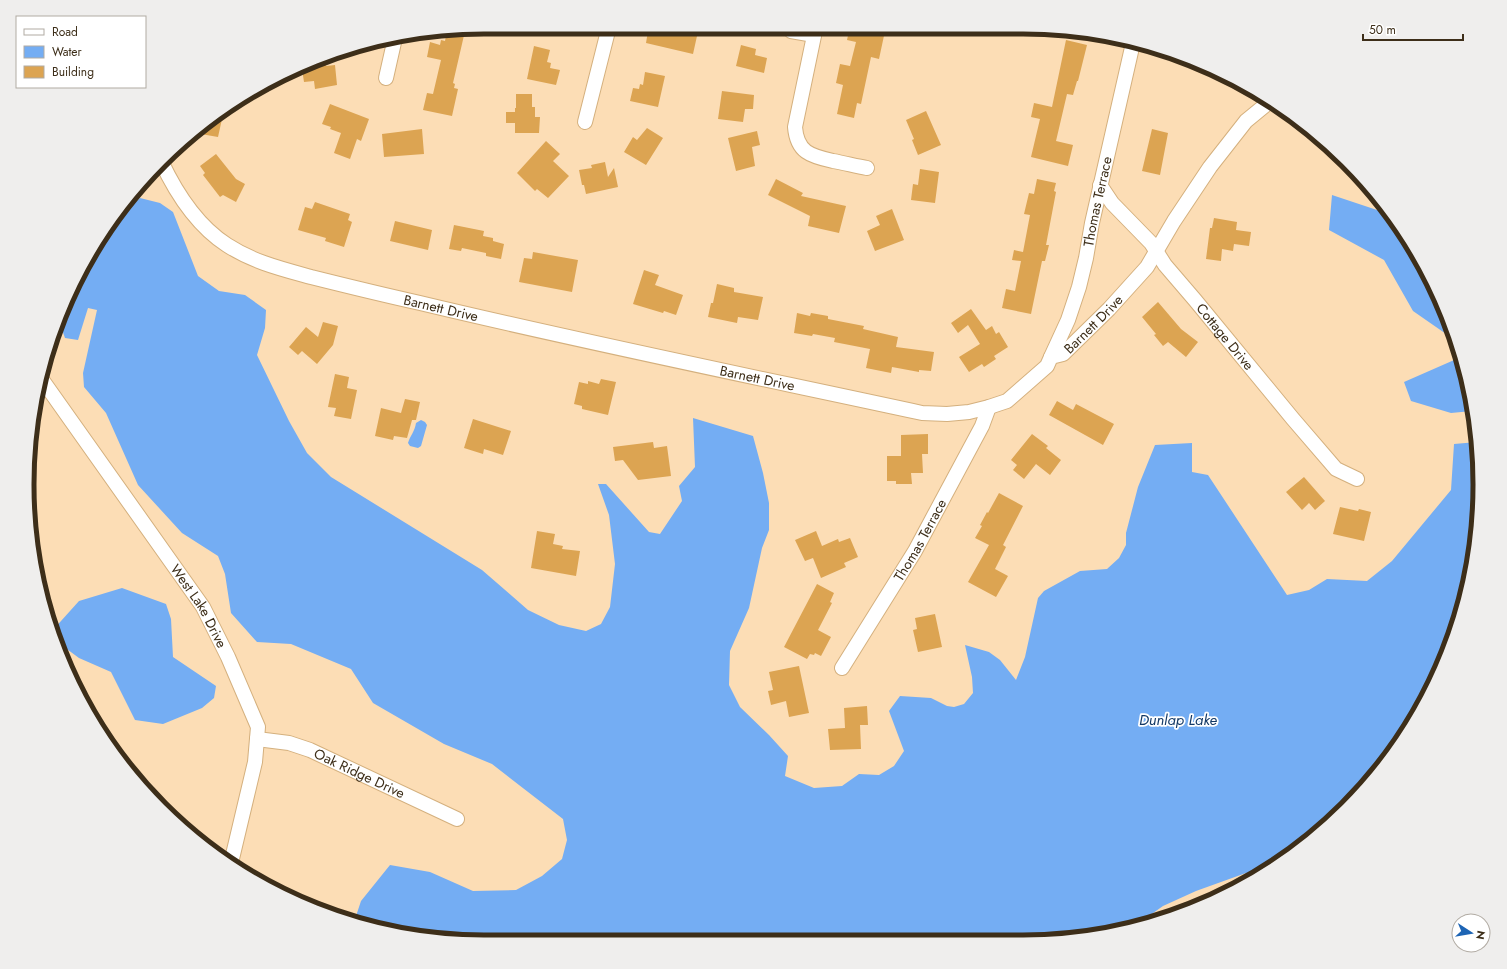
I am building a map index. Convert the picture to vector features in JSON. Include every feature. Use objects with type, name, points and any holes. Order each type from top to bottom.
[{"type":"street","points":[[586,122],[607,34]]},
{"type":"street","points":[[814,34],[795,127],[796,137],[804,150],[817,158],[867,168]]},
{"type":"street","points":[[386,78],[393,44]]},
{"type":"street","name":"Thomas Terrace","points":[[1052,357],[1068,320],[1079,287],[1131,47]]},
{"type":"street","name":"Barnett Drive","points":[[164,168],[188,207],[208,232],[247,256],[271,266],[334,283],[458,312],[922,413],[947,414],[969,412],[1006,401],[1047,366],[1052,357],[1063,354],[1109,309],[1147,267],[1174,221],[1210,167],[1246,120],[1265,105]]},
{"type":"street","name":"Cottage Drive","points":[[1100,185],[1112,202],[1151,243],[1165,265],[1196,300],[1293,419],[1336,469],[1358,479]]},
{"type":"street","name":"West Lake Drive","points":[[46,385],[203,607],[228,657],[258,727],[255,762],[232,858]]},
{"type":"street","name":"Thomas Terrace","points":[[842,668],[916,551],[982,426],[989,407]]},
{"type":"street","name":"Oak Ridge Drive","points":[[258,739],[289,743],[310,750],[457,819]]},
{"type":"water","points":[[1332,195],[1381,211],[1413,259],[1427,285],[1447,335],[1413,311],[1384,260],[1329,230]]},
{"type":"water","name":"Dunlap Lake","points":[[140,198],[160,203],[173,212],[198,276],[219,291],[245,295],[266,310],[265,328],[257,355],[289,421],[307,453],[331,477],[482,570],[528,610],[559,625],[586,631],[601,624],[610,607],[615,564],[609,515],[598,484],[606,484],[649,532],[660,534],[682,501],[679,486],[695,467],[693,418],[753,436],[769,503],[769,530],[762,548],[749,608],[730,651],[729,685],[740,707],[788,756],[785,776],[814,788],[842,786],[859,774],[879,775],[894,766],[904,751],[889,711],[900,696],[931,698],[947,706],[954,707],[964,704],[973,693],[972,677],[965,645],[989,652],[1000,660],[1016,680],[1025,657],[1038,598],[1044,591],[1080,571],[1107,569],[1119,558],[1126,545],[1126,533],[1138,487],[1155,445],[1192,443],[1192,472],[1208,475],[1287,595],[1309,590],[1327,579],[1367,581],[1392,561],[1451,490],[1454,444],[1471,443],[1473,484],[1472,514],[1469,543],[1458,601],[1439,657],[1413,710],[1380,759],[1341,803],[1297,842],[1252,873],[1246,873],[1196,891],[1163,906],[1147,918],[1139,920],[1081,931],[1022,935],[484,935],[426,931],[368,920],[356,916],[361,901],[390,865],[430,872],[473,891],[516,890],[542,876],[562,859],[567,840],[563,819],[492,764],[444,744],[373,703],[351,669],[291,644],[257,642],[231,613],[225,574],[218,556],[182,533],[138,485],[106,413],[84,387],[83,373],[97,310],[88,308],[78,340],[65,338],[62,329],[80,285],[94,259],[130,206]]},
{"type":"water","points":[[1455,360],[1467,412],[1451,413],[1411,401],[1404,382]]},
{"type":"water","points":[[421,420],[427,425],[421,446],[418,448],[410,446],[408,443],[415,429],[416,423]]},
{"type":"water","points":[[122,588],[166,604],[171,619],[173,657],[216,686],[214,698],[202,708],[163,724],[135,720],[111,672],[79,658],[65,647],[57,626],[79,601]]},
{"type":"building","points":[[648,34],[688,34],[697,36],[693,54],[646,43]]},
{"type":"building","points":[[848,34],[884,34],[879,59],[871,57],[861,104],[857,103],[854,118],[837,114],[843,85],[836,83],[840,64],[850,66],[856,42],[847,40]]},
{"type":"building","points":[[464,35],[453,83],[455,84],[454,88],[458,89],[452,116],[423,110],[427,93],[433,94],[441,60],[427,57],[430,42],[440,45],[441,40],[445,41],[446,36]]},
{"type":"building","points":[[1066,40],[1087,45],[1073,95],[1067,94],[1056,141],[1073,145],[1068,166],[1031,157],[1040,119],[1031,117],[1034,103],[1052,107]]},
{"type":"building","points":[[741,45],[756,49],[755,55],[767,58],[764,73],[736,66]]},
{"type":"building","points":[[534,46],[550,50],[547,62],[551,63],[550,68],[560,70],[556,85],[527,79]]},
{"type":"building","points":[[326,63],[326,66],[335,65],[337,85],[315,89],[314,81],[304,82],[302,72]]},
{"type":"building","points":[[645,72],[665,76],[658,107],[630,101],[633,88],[639,89],[640,84],[643,85]]},
{"type":"building","points":[[722,91],[754,95],[753,109],[745,109],[743,122],[718,119]]},
{"type":"building","points":[[516,94],[532,94],[532,107],[535,107],[535,117],[540,117],[539,133],[515,133],[515,123],[506,123],[506,112],[515,112]]},
{"type":"building","points":[[330,104],[369,119],[361,141],[357,139],[350,159],[334,153],[341,133],[322,124]]},
{"type":"building","points":[[926,111],[941,145],[918,155],[912,140],[914,139],[906,120]]},
{"type":"building","points":[[222,118],[218,137],[201,134]]},
{"type":"building","points":[[647,128],[663,138],[646,165],[624,152],[633,137],[637,140]]},
{"type":"building","points":[[422,129],[424,154],[384,157],[382,134]]},
{"type":"building","points":[[1152,129],[1168,133],[1160,175],[1142,171]]},
{"type":"building","points":[[757,131],[760,145],[752,147],[755,166],[736,171],[728,138]]},
{"type":"building","points":[[546,141],[560,154],[553,161],[569,176],[548,198],[537,189],[535,191],[517,173]]},
{"type":"building","points":[[216,154],[236,179],[245,184],[236,202],[223,195],[220,197],[203,175],[205,173],[200,166]]},
{"type":"building","points":[[605,162],[608,177],[614,168],[618,187],[586,194],[584,185],[582,185],[579,170],[592,168],[591,165]]},
{"type":"building","points":[[920,169],[939,172],[935,203],[911,200],[913,184],[918,185]]},
{"type":"building","points":[[776,179],[803,193],[801,196],[846,206],[839,233],[808,226],[810,216],[768,195]]},
{"type":"building","points":[[1037,179],[1056,183],[1054,191],[1056,192],[1046,245],[1049,245],[1045,261],[1042,261],[1031,314],[1002,308],[1006,289],[1015,291],[1021,261],[1012,260],[1014,250],[1023,252],[1030,215],[1024,214],[1029,193],[1034,194]]},
{"type":"building","points":[[315,202],[350,214],[348,220],[352,222],[344,247],[325,241],[326,238],[298,230],[305,207],[312,209]]},
{"type":"building","points":[[892,209],[904,240],[875,251],[867,231],[880,225],[876,216]]},
{"type":"building","points":[[1214,218],[1237,222],[1236,230],[1251,232],[1249,246],[1234,244],[1233,251],[1222,249],[1221,261],[1206,259],[1210,228],[1212,228]]},
{"type":"building","points":[[395,221],[432,230],[428,250],[390,241]]},
{"type":"building","points":[[454,225],[484,231],[483,236],[493,238],[493,241],[504,244],[501,259],[486,256],[486,253],[462,248],[461,251],[449,249]]},
{"type":"building","points":[[533,252],[578,260],[572,292],[519,282],[524,258],[532,259]]},
{"type":"building","points":[[644,270],[659,275],[655,285],[683,295],[676,315],[664,311],[663,313],[633,304]]},
{"type":"building","points":[[717,284],[734,288],[734,292],[763,297],[758,320],[738,317],[737,323],[708,317]]},
{"type":"building","points":[[1158,302],[1181,329],[1198,342],[1186,357],[1168,342],[1163,346],[1154,335],[1156,334],[1142,317]]},
{"type":"building","points":[[971,309],[986,330],[992,326],[996,334],[999,332],[1008,347],[994,356],[996,359],[984,367],[982,364],[969,372],[959,357],[980,344],[968,325],[958,333],[951,323]]},
{"type":"building","points":[[797,313],[810,316],[811,313],[828,316],[828,319],[864,326],[863,329],[898,337],[896,347],[934,352],[931,371],[919,370],[919,372],[892,367],[891,373],[866,368],[870,349],[834,342],[835,338],[813,334],[812,336],[794,333]]},
{"type":"building","points":[[323,322],[338,326],[333,345],[317,364],[302,351],[298,355],[289,347],[306,327],[318,337]]},
{"type":"building","points":[[335,374],[349,377],[347,388],[357,390],[351,419],[334,416],[336,408],[328,407]]},
{"type":"building","points":[[601,379],[616,382],[608,415],[582,409],[582,406],[574,404],[579,382],[588,384],[588,381],[599,384]]},
{"type":"building","points":[[405,399],[420,402],[416,420],[412,420],[407,438],[394,436],[393,440],[375,436],[381,408],[401,413]]},
{"type":"building","points":[[1057,401],[1073,410],[1076,404],[1114,424],[1103,445],[1049,415]]},
{"type":"building","points":[[473,419],[511,431],[503,455],[484,449],[483,454],[464,448]]},
{"type":"building","points":[[928,434],[928,454],[922,454],[923,473],[911,473],[912,484],[896,484],[896,481],[887,481],[887,456],[901,456],[901,435]]},
{"type":"building","points":[[1032,434],[1048,446],[1046,448],[1061,460],[1050,475],[1036,464],[1024,479],[1013,470],[1017,465],[1011,460]]},
{"type":"building","points":[[653,442],[654,448],[667,446],[671,476],[638,480],[623,460],[615,461],[613,447]]},
{"type":"building","points":[[1304,477],[1325,501],[1315,510],[1309,503],[1302,510],[1286,492]]},
{"type":"building","points":[[999,493],[1023,506],[1003,545],[1006,547],[995,569],[1008,576],[996,597],[968,582],[989,545],[975,538],[982,526],[980,525]]},
{"type":"building","points":[[1340,507],[1371,512],[1364,541],[1333,534]]},
{"type":"building","points":[[537,531],[555,534],[553,544],[563,546],[562,549],[580,551],[576,576],[531,568]]},
{"type":"building","points":[[816,531],[822,546],[838,539],[839,542],[850,538],[858,557],[844,563],[846,567],[821,578],[813,558],[805,561],[795,540]]},
{"type":"building","points":[[817,584],[834,593],[830,602],[832,603],[818,630],[831,637],[821,656],[815,653],[814,655],[810,654],[807,659],[784,647]]},
{"type":"building","points":[[935,614],[942,647],[918,652],[913,630],[917,629],[915,618]]},
{"type":"building","points":[[799,666],[809,713],[789,717],[786,701],[771,705],[768,691],[773,690],[769,672]]},
{"type":"building","points":[[867,706],[868,725],[860,725],[861,749],[830,750],[828,729],[845,728],[844,708]]}]
